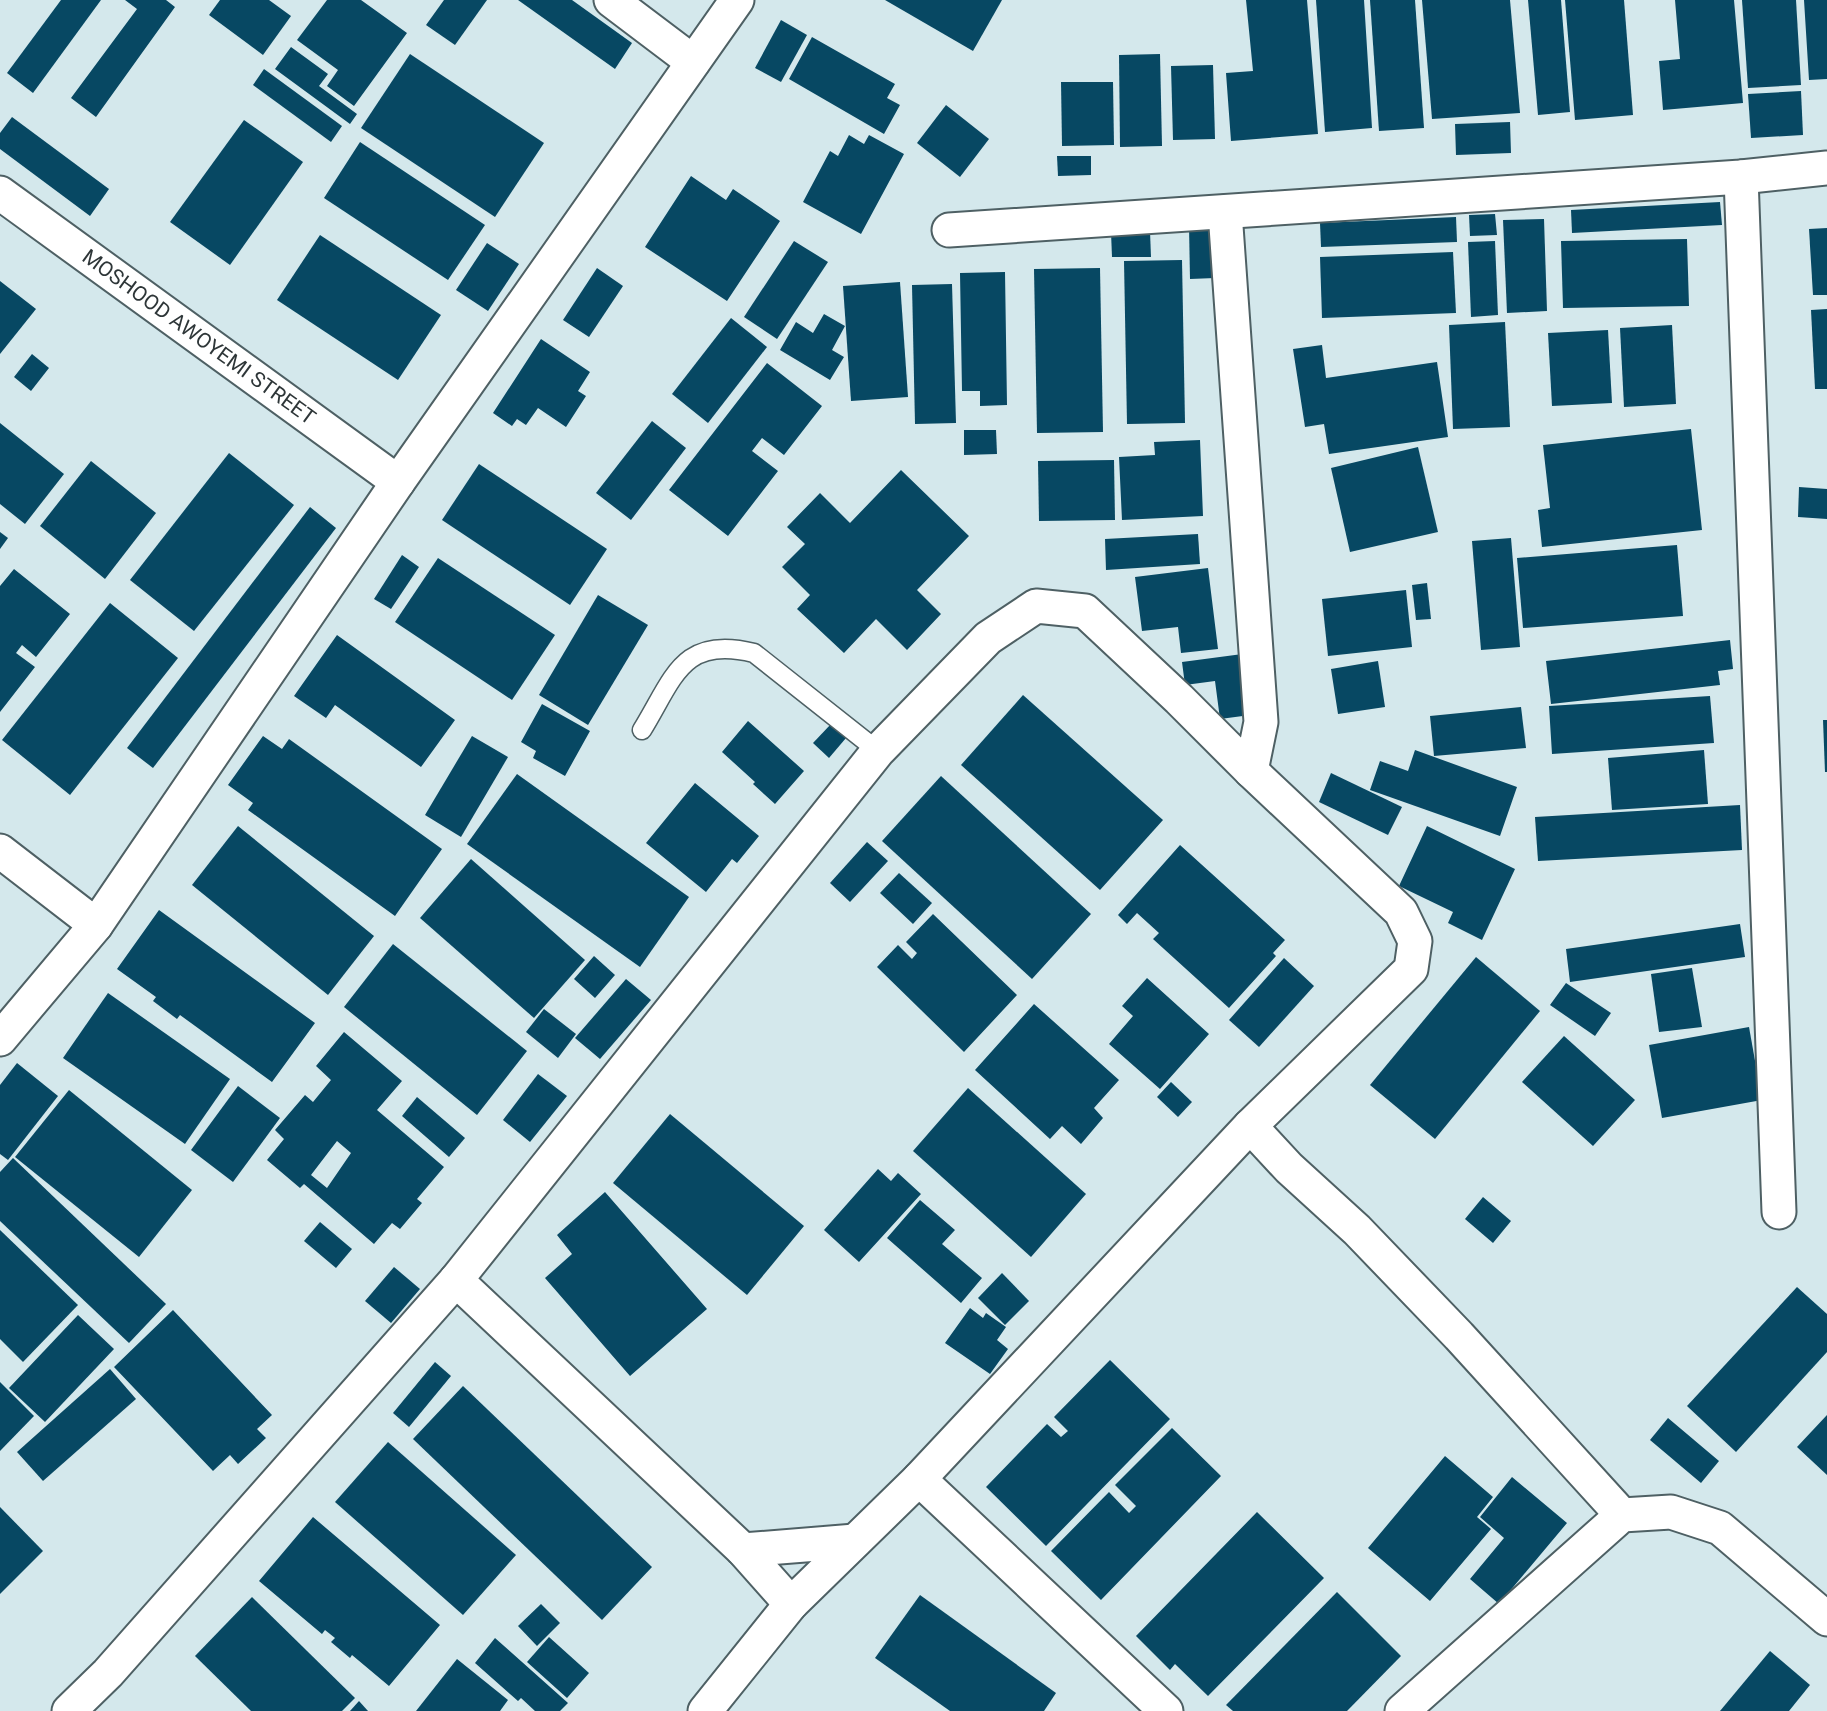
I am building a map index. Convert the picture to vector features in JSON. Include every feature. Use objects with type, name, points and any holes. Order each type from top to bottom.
[{"type":"street","points":[[611,0],[693,62]]},
{"type":"street","points":[[0,1039],[96,925],[398,482],[737,0]]},
{"type":"street","points":[[949,230],[1741,177],[1827,168]]},
{"type":"street","points":[[1741,177],[1779,1212]]},
{"type":"street","name":"MOSHOOD AWOYEMI STREET","points":[[0,193],[398,482]]},
{"type":"street","points":[[1225,212],[1261,722],[1251,771]]},
{"type":"street","points":[[69,1711],[108,1673],[456,1280],[878,751],[988,638],[1036,606],[1085,611],[1401,912],[1415,941],[1412,969],[1251,1126],[919,1479],[791,1604],[705,1711]]},
{"type":"street","points":[[0,851],[96,925]]},
{"type":"street","points":[[1251,1126],[1289,1168],[1357,1230],[1459,1336],[1622,1515]]},
{"type":"street","points":[[456,1280],[743,1550],[791,1604]]},
{"type":"street","points":[[919,1479],[1166,1711]]},
{"type":"street","points":[[1402,1711],[1622,1515],[1671,1513],[1720,1528],[1827,1619]]},
{"type":"street","points":[[743,1550],[855,1541]]},
{"type":"lane","points":[[642,730],[682,664],[704,651],[732,648],[754,653],[878,751]]},
{"type":"building","points":[[61,0],[101,0],[33,93],[7,73]]},
{"type":"building","points":[[125,0],[166,0],[175,7],[96,117],[71,98],[137,9]]},
{"type":"building","points":[[220,0],[269,0],[291,16],[263,55],[209,15]]},
{"type":"building","points":[[327,0],[361,0],[407,33],[354,106],[327,86],[338,70],[297,40]]},
{"type":"building","points":[[444,0],[487,0],[455,45],[426,25]]},
{"type":"building","points":[[518,0],[572,0],[632,43],[615,69]]},
{"type":"building","points":[[885,0],[1002,0],[973,51]]},
{"type":"building","points":[[1246,0],[1307,0],[1318,134],[1231,141],[1226,73],[1253,71]]},
{"type":"building","points":[[1316,0],[1364,0],[1372,128],[1325,132]]},
{"type":"building","points":[[1370,0],[1415,0],[1424,128],[1379,131]]},
{"type":"building","points":[[1422,0],[1510,0],[1520,113],[1432,119]]},
{"type":"building","points":[[1528,0],[1561,0],[1570,112],[1538,115]]},
{"type":"building","points":[[1565,0],[1624,0],[1633,115],[1575,120]]},
{"type":"building","points":[[1675,0],[1734,0],[1743,103],[1663,110],[1659,61],[1680,59]]},
{"type":"building","points":[[1742,0],[1796,0],[1801,85],[1748,88]]},
{"type":"building","points":[[1804,0],[1827,0],[1827,79],[1809,80]]},
{"type":"building","points":[[781,20],[807,35],[781,82],[755,68]]},
{"type":"building","points":[[812,37],[895,84],[887,98],[900,105],[884,134],[789,79]]},
{"type":"building","points":[[291,47],[328,74],[319,86],[357,114],[350,124],[275,69]]},
{"type":"building","points":[[410,54],[544,143],[495,217],[361,128]]},
{"type":"building","points":[[1160,54],[1162,146],[1120,147],[1119,55]]},
{"type":"building","points":[[1213,65],[1215,139],[1173,140],[1171,66]]},
{"type":"building","points":[[264,69],[342,126],[331,142],[253,85]]},
{"type":"building","points":[[1061,82],[1113,82],[1114,145],[1062,146]]},
{"type":"building","points":[[1801,91],[1803,135],[1751,138],[1748,94]]},
{"type":"building","points":[[946,105],[989,139],[960,177],[917,143]]},
{"type":"building","points":[[12,117],[109,189],[90,216],[0,149],[0,133]]},
{"type":"building","points":[[244,120],[303,162],[230,265],[170,222]]},
{"type":"building","points":[[1510,122],[1511,153],[1456,155],[1455,124]]},
{"type":"building","points":[[849,135],[864,144],[869,135],[904,154],[861,234],[803,202],[830,151],[838,156]]},
{"type":"building","points":[[360,142],[485,225],[448,280],[324,198]]},
{"type":"building","points":[[1057,156],[1091,156],[1091,175],[1058,176]]},
{"type":"building","points":[[691,176],[726,200],[733,189],[780,221],[727,301],[645,247]]},
{"type":"building","points":[[1720,202],[1722,225],[1572,233],[1571,210]]},
{"type":"building","points":[[1495,214],[1497,235],[1470,236],[1469,215]]},
{"type":"building","points":[[1456,217],[1457,242],[1321,247],[1320,223]]},
{"type":"building","points":[[1544,219],[1547,311],[1507,313],[1503,220]]},
{"type":"building","points":[[1214,224],[1215,278],[1190,279],[1189,225]]},
{"type":"building","points":[[1827,228],[1827,295],[1813,295],[1809,229]]},
{"type":"building","points":[[1150,231],[1151,257],[1112,257],[1111,232]]},
{"type":"building","points":[[320,235],[441,315],[398,380],[277,300]]},
{"type":"building","points":[[1687,239],[1689,306],[1563,308],[1561,241]]},
{"type":"building","points":[[794,241],[828,262],[777,339],[744,317]]},
{"type":"building","points":[[1495,241],[1498,315],[1471,317],[1468,242]]},
{"type":"building","points":[[487,243],[519,264],[488,311],[456,290]]},
{"type":"building","points":[[1453,252],[1456,313],[1322,318],[1320,257]]},
{"type":"building","points":[[1182,260],[1185,423],[1127,424],[1124,261]]},
{"type":"building","points":[[597,268],[623,286],[589,337],[563,320]]},
{"type":"building","points":[[1100,268],[1103,432],[1037,433],[1034,269]]},
{"type":"building","points":[[1005,272],[1007,405],[980,406],[980,391],[962,391],[960,273]]},
{"type":"building","points":[[0,281],[36,309],[0,354]]},
{"type":"building","points":[[900,282],[908,397],[851,401],[843,286]]},
{"type":"building","points":[[952,284],[956,423],[915,424],[912,285]]},
{"type":"building","points":[[1827,309],[1827,389],[1815,389],[1811,310]]},
{"type":"building","points":[[824,314],[845,326],[832,350],[844,357],[830,380],[780,350],[796,322],[813,333]]},
{"type":"building","points":[[731,318],[767,347],[708,423],[672,394]]},
{"type":"building","points":[[1505,322],[1510,427],[1453,429],[1449,325]]},
{"type":"building","points":[[1672,325],[1676,404],[1624,407],[1620,328]]},
{"type":"building","points":[[1608,330],[1612,403],[1552,406],[1548,333]]},
{"type":"building","points":[[541,339],[590,372],[578,391],[586,396],[566,427],[538,408],[526,425],[517,419],[512,426],[493,413]]},
{"type":"building","points":[[1322,345],[1326,378],[1437,362],[1448,437],[1329,454],[1324,424],[1305,427],[1293,349]]},
{"type":"building","points":[[32,354],[49,368],[31,391],[14,377]]},
{"type":"building","points":[[767,363],[822,406],[784,455],[762,438],[752,451],[778,471],[728,536],[669,490]]},
{"type":"building","points":[[652,421],[686,448],[631,520],[596,493]]},
{"type":"building","points":[[0,423],[64,474],[25,524],[0,504]]},
{"type":"building","points":[[1691,429],[1702,530],[1542,547],[1538,510],[1550,508],[1543,445]]},
{"type":"building","points":[[964,430],[996,430],[997,454],[964,455]]},
{"type":"building","points":[[1200,440],[1203,516],[1122,520],[1119,457],[1155,455],[1154,442]]},
{"type":"building","points":[[1418,447],[1438,532],[1350,552],[1331,468]]},
{"type":"building","points":[[229,453],[294,505],[194,631],[130,580]]},
{"type":"building","points":[[1114,460],[1115,520],[1039,521],[1038,461]]},
{"type":"building","points":[[91,461],[156,513],[105,579],[40,526]]},
{"type":"building","points":[[479,464],[607,549],[570,605],[442,520]]},
{"type":"building","points":[[901,470],[969,536],[917,590],[941,614],[907,650],[876,619],[844,653],[797,609],[810,595],[782,567],[805,544],[787,527],[820,493],[850,523]]},
{"type":"building","points":[[1799,487],[1827,489],[1827,519],[1798,517]]},
{"type":"building","points":[[310,507],[336,528],[153,768],[127,748]]},
{"type":"building","points":[[0,532],[8,538],[0,549]]},
{"type":"building","points":[[1198,534],[1200,564],[1106,570],[1105,539]]},
{"type":"building","points":[[1511,538],[1520,647],[1481,650],[1472,541]]},
{"type":"building","points":[[1677,545],[1683,616],[1523,628],[1517,558]]},
{"type":"building","points":[[402,555],[419,567],[391,609],[374,599]]},
{"type":"building","points":[[438,558],[555,635],[512,700],[395,622]]},
{"type":"building","points":[[1208,568],[1218,649],[1181,653],[1178,627],[1142,631],[1135,577]]},
{"type":"building","points":[[14,569],[70,614],[36,657],[22,645],[16,653],[35,667],[0,712],[0,586]]},
{"type":"building","points":[[1427,583],[1431,619],[1416,620],[1412,585]]},
{"type":"building","points":[[1406,590],[1412,647],[1328,656],[1322,599]]},
{"type":"building","points":[[598,595],[648,625],[588,725],[539,695]]},
{"type":"building","points":[[110,603],[178,658],[70,795],[2,740]]},
{"type":"building","points":[[337,635],[455,720],[421,767],[335,705],[326,718],[294,696]]},
{"type":"building","points":[[1730,640],[1733,669],[1718,671],[1720,685],[1551,704],[1546,661]]},
{"type":"building","points":[[1250,653],[1258,714],[1220,719],[1215,681],[1185,685],[1182,662]]},
{"type":"building","points":[[1378,661],[1385,707],[1338,714],[1331,669]]},
{"type":"building","points":[[1023,695],[1163,820],[1100,890],[961,765]]},
{"type":"building","points":[[1710,696],[1714,743],[1552,754],[1549,706]]},
{"type":"building","points":[[542,704],[590,731],[565,776],[533,758],[536,751],[521,742]]},
{"type":"building","points":[[1521,707],[1526,748],[1434,756],[1430,716]]},
{"type":"building","points":[[1823,720],[1827,720],[1827,772],[1825,772]]},
{"type":"building","points":[[748,721],[804,771],[775,804],[722,752]]},
{"type":"building","points":[[831,724],[846,738],[829,758],[813,743]]},
{"type":"building","points":[[263,736],[282,749],[289,739],[442,849],[395,916],[248,810],[253,803],[228,785]]},
{"type":"building","points":[[472,736],[508,757],[461,837],[425,815]]},
{"type":"building","points":[[1415,750],[1517,787],[1500,836],[1370,790],[1380,761],[1408,771]]},
{"type":"building","points":[[1704,750],[1708,804],[1612,810],[1608,758]]},
{"type":"building","points":[[1331,773],[1402,807],[1388,835],[1319,802]]},
{"type":"building","points":[[517,774],[689,897],[640,967],[467,844]]},
{"type":"building","points":[[941,776],[1091,914],[1032,979],[882,841]]},
{"type":"building","points":[[695,783],[759,836],[737,863],[732,859],[706,892],[646,843]]},
{"type":"building","points":[[1740,805],[1742,850],[1538,861],[1535,817]]},
{"type":"building","points":[[238,826],[374,936],[328,995],[192,885]]},
{"type":"building","points":[[1427,826],[1515,869],[1482,940],[1448,923],[1453,912],[1399,886]]},
{"type":"building","points":[[867,842],[888,861],[850,902],[830,883]]},
{"type":"building","points":[[1180,845],[1285,940],[1273,953],[1276,956],[1229,1008],[1153,939],[1159,933],[1137,913],[1127,924],[1118,915]]},
{"type":"building","points":[[471,859],[585,960],[534,1018],[420,918]]},
{"type":"building","points":[[899,873],[932,903],[913,924],[880,893]]},
{"type":"building","points":[[159,910],[315,1023],[272,1082],[180,1015],[177,1019],[153,1001],[156,997],[117,969]]},
{"type":"building","points":[[933,914],[1017,995],[964,1052],[877,967],[898,945],[912,959],[917,953],[906,942]]},
{"type":"building","points":[[1740,924],[1745,957],[1570,982],[1566,949]]},
{"type":"building","points":[[393,944],[527,1051],[477,1115],[344,1007]]},
{"type":"building","points":[[594,956],[615,975],[595,998],[574,979]]},
{"type":"building","points":[[1476,957],[1540,1011],[1435,1139],[1370,1085]]},
{"type":"building","points":[[1284,958],[1314,986],[1259,1047],[1229,1020]]},
{"type":"building","points":[[1692,968],[1702,1027],[1659,1032],[1651,974]]},
{"type":"building","points":[[1147,978],[1209,1034],[1160,1089],[1109,1044],[1133,1016],[1122,1006]]},
{"type":"building","points":[[626,979],[651,1000],[600,1059],[575,1038]]},
{"type":"building","points":[[1566,983],[1611,1013],[1595,1036],[1550,1005]]},
{"type":"building","points":[[108,993],[230,1079],[185,1144],[63,1058]]},
{"type":"building","points":[[1034,1004],[1119,1080],[1094,1108],[1103,1118],[1081,1144],[1062,1126],[1050,1139],[975,1070]]},
{"type":"building","points":[[544,1009],[576,1034],[558,1058],[526,1032]]},
{"type":"building","points":[[1749,1027],[1762,1100],[1662,1118],[1649,1045]]},
{"type":"building","points":[[344,1032],[402,1081],[377,1110],[444,1167],[417,1199],[422,1203],[400,1229],[392,1223],[374,1244],[304,1184],[300,1188],[267,1160],[284,1139],[275,1130],[305,1095],[313,1102],[331,1080],[316,1066]],"holes":[[[337,1141],[351,1153],[327,1188],[311,1175]]]},
{"type":"building","points":[[1564,1036],[1635,1100],[1593,1146],[1522,1082]]},
{"type":"building","points":[[17,1063],[58,1096],[8,1160],[0,1154],[0,1085]]},
{"type":"building","points":[[538,1074],[567,1096],[530,1142],[503,1120]]},
{"type":"building","points":[[1171,1082],[1192,1102],[1178,1117],[1157,1097]]},
{"type":"building","points":[[238,1086],[280,1118],[233,1182],[191,1150]]},
{"type":"building","points":[[968,1088],[1086,1194],[1031,1257],[913,1151]]},
{"type":"building","points":[[69,1090],[192,1190],[139,1257],[15,1157]]},
{"type":"building","points":[[417,1097],[465,1138],[449,1157],[402,1116]]},
{"type":"building","points":[[670,1114],[804,1226],[747,1295],[613,1183]]},
{"type":"building","points":[[13,1158],[166,1304],[129,1343],[0,1221],[0,1172]]},
{"type":"building","points":[[878,1169],[891,1181],[898,1173],[921,1194],[859,1262],[824,1230]]},
{"type":"building","points":[[605,1192],[707,1309],[630,1376],[545,1278],[572,1254],[557,1235]]},
{"type":"building","points":[[1483,1197],[1511,1221],[1493,1243],[1465,1219]]},
{"type":"building","points":[[920,1200],[955,1230],[942,1244],[982,1278],[961,1303],[887,1238]]},
{"type":"building","points":[[320,1222],[352,1249],[336,1268],[304,1241]]},
{"type":"building","points":[[0,1230],[78,1305],[23,1362],[0,1339]]},
{"type":"building","points":[[394,1267],[420,1289],[391,1323],[365,1301]]},
{"type":"building","points":[[1002,1273],[1029,1301],[1005,1325],[978,1298]]},
{"type":"building","points":[[1797,1287],[1827,1314],[1827,1352],[1736,1452],[1687,1406]]},
{"type":"building","points":[[970,1308],[983,1318],[986,1313],[1006,1327],[997,1340],[1008,1349],[990,1374],[945,1343]]},
{"type":"building","points":[[173,1310],[272,1415],[257,1429],[266,1438],[238,1464],[230,1455],[213,1471],[114,1367]]},
{"type":"building","points":[[78,1315],[114,1349],[45,1422],[9,1388]]},
{"type":"building","points":[[1110,1360],[1170,1419],[1046,1546],[986,1487],[1047,1424],[1061,1437],[1068,1431],[1054,1417]]},
{"type":"building","points":[[435,1362],[451,1376],[409,1427],[393,1413]]},
{"type":"building","points":[[110,1369],[136,1399],[43,1481],[17,1452]]},
{"type":"building","points":[[0,1382],[34,1416],[0,1451]]},
{"type":"building","points":[[463,1386],[652,1567],[602,1620],[413,1439]]},
{"type":"building","points":[[1827,1415],[1827,1475],[1797,1447]]},
{"type":"building","points":[[1668,1418],[1719,1461],[1701,1483],[1650,1440]]},
{"type":"building","points":[[1172,1428],[1221,1476],[1101,1600],[1051,1551],[1109,1492],[1129,1513],[1136,1506],[1115,1485]]},
{"type":"building","points":[[388,1442],[516,1555],[463,1615],[335,1502]]},
{"type":"building","points":[[1445,1456],[1493,1497],[1477,1517],[1491,1529],[1430,1601],[1368,1548]]},
{"type":"building","points":[[1512,1477],[1567,1523],[1499,1604],[1470,1579],[1504,1538],[1480,1517]]},
{"type":"building","points":[[0,1507],[43,1551],[0,1594]]},
{"type":"building","points":[[1257,1512],[1324,1578],[1208,1696],[1175,1664],[1170,1670],[1136,1636]]},
{"type":"building","points":[[313,1517],[440,1625],[389,1686],[352,1655],[350,1658],[331,1642],[335,1638],[325,1630],[322,1634],[259,1581]]},
{"type":"building","points":[[1337,1592],[1401,1656],[1347,1711],[1233,1711],[1226,1705]]},
{"type":"building","points":[[920,1595],[1056,1693],[1044,1711],[950,1711],[875,1658]]},
{"type":"building","points":[[252,1597],[355,1698],[342,1711],[251,1711],[195,1656]]},
{"type":"building","points":[[541,1604],[560,1623],[537,1646],[518,1626]]},
{"type":"building","points":[[549,1637],[589,1673],[567,1698],[527,1662]]},
{"type":"building","points":[[495,1638],[568,1703],[560,1711],[535,1711],[521,1698],[518,1701],[475,1663]]},
{"type":"building","points":[[1770,1651],[1810,1685],[1789,1711],[1720,1711]]},
{"type":"building","points":[[457,1659],[508,1700],[500,1711],[416,1711]]},
{"type":"building","points":[[359,1701],[368,1711],[350,1711]]}]
